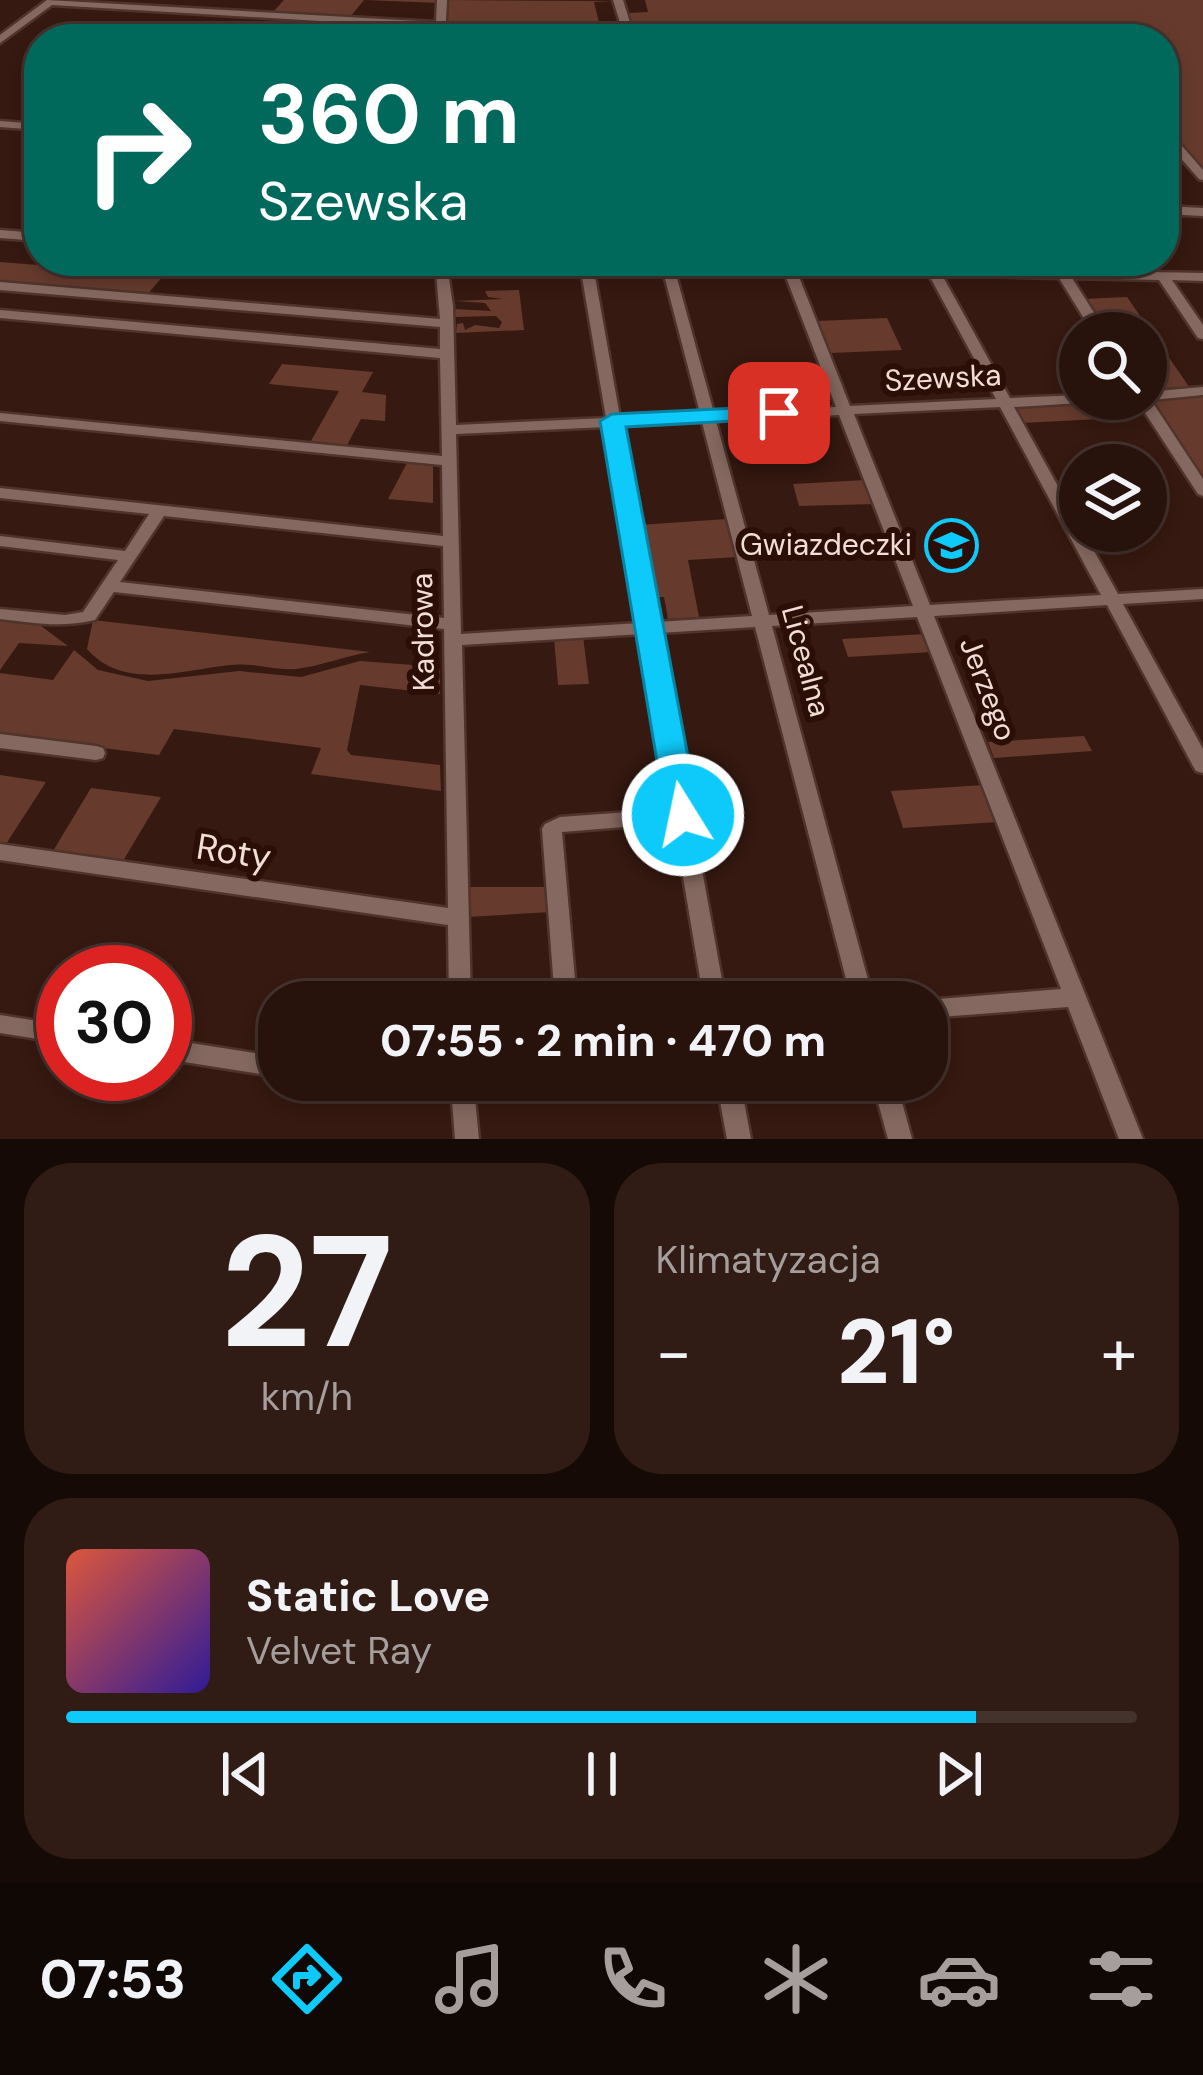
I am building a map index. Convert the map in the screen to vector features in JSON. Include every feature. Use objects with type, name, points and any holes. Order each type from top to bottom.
[{"type":"street","points":[[0,40],[52,1],[423,24]]},
{"type":"street","points":[[13,17],[29,18]]},
{"type":"street","points":[[1179,149],[1203,176]]},
{"type":"street","points":[[1179,156],[1185,156]]},
{"type":"street","name":"Kadrowa","points":[[442,276],[459,981]]},
{"type":"street","points":[[589,276],[711,981]]},
{"type":"street","name":"Licealna","points":[[670,276],[858,981]]},
{"type":"street","name":"Jerzego","points":[[792,276],[1131,1139]]},
{"type":"street","points":[[935,276],[1203,766]]},
{"type":"street","points":[[1064,276],[1087,312]]},
{"type":"street","points":[[1138,276],[1203,277]]},
{"type":"street","points":[[1163,277],[1203,335]]},
{"type":"street","points":[[0,286],[446,324]]},
{"type":"street","points":[[0,314],[446,354]]},
{"type":"street","points":[[1167,395],[1203,391]]},
{"type":"street","name":"Szewska","points":[[448,430],[1059,400]]},
{"type":"street","points":[[0,417],[449,461]]},
{"type":"street","points":[[1158,420],[1203,491]]},
{"type":"street","points":[[0,493],[452,542]]},
{"type":"street","points":[[0,614],[65,621],[89,616],[160,510]]},
{"type":"street","points":[[0,541],[128,556]]},
{"type":"street","points":[[108,586],[453,632],[651,627],[1203,594]]},
{"type":"street","points":[[2,745],[96,753]]},
{"type":"street","points":[[564,981],[552,830],[560,824],[683,815]]},
{"type":"street","name":"Roty","points":[[0,852],[457,918]]},
{"type":"street","points":[[948,1007],[1077,997]]},
{"type":"street","points":[[0,1024],[36,1030]]},
{"type":"street","points":[[192,1053],[258,1064]]},
{"type":"street","points":[[464,1101],[467,1139]]},
{"type":"street","points":[[732,1101],[739,1139]]},
{"type":"street","points":[[890,1101],[900,1139]]},
{"type":"shaded area","points":[[284,0],[364,0],[350,17],[272,13]]},
{"type":"shaded area","points":[[364,0],[440,0],[440,3]]},
{"type":"shaded area","points":[[443,0],[615,1],[594,2],[599,24],[445,24]]},
{"type":"shaded area","points":[[645,0],[1203,0],[1203,172],[1179,147],[1179,24],[631,24],[628,13],[648,12]]},
{"type":"shaded area","points":[[0,262],[24,264],[24,276],[163,276],[146,296],[0,283]]},
{"type":"shaded area","points":[[519,290],[524,330],[456,333],[457,324],[463,323],[465,330],[475,325],[499,328],[502,322],[496,316],[455,317],[455,309],[491,311],[485,303],[455,301],[503,299],[488,297],[485,291]]},
{"type":"shaded area","points":[[1127,297],[1137,312],[1092,312],[1083,299]]},
{"type":"shaded area","points":[[887,318],[902,350],[831,353],[817,321]]},
{"type":"shaded area","points":[[1167,355],[1190,388],[1167,389]]},
{"type":"shaded area","points":[[282,364],[373,372],[362,392],[386,395],[385,421],[361,419],[347,445],[311,441],[339,391],[269,384]]},
{"type":"shaded area","points":[[1203,394],[1203,482],[1163,420],[1167,420],[1167,397]]},
{"type":"shaded area","points":[[1059,404],[1059,420],[1080,420],[1022,423],[1012,406]]},
{"type":"shaded area","points":[[407,463],[433,466],[433,503],[388,499]]},
{"type":"shaded area","points":[[866,480],[876,504],[799,506],[793,484]]},
{"type":"shaded area","points":[[727,519],[737,557],[688,560],[699,617],[668,619],[664,597],[651,597],[639,525]]},
{"type":"shaded area","points":[[0,617],[33,620],[68,646],[19,643],[0,670]]},
{"type":"shaded area","points":[[93,620],[370,652],[296,669],[238,664],[136,674],[102,662],[87,649]]},
{"type":"shaded area","points":[[925,634],[932,652],[848,657],[842,639]]},
{"type":"shaded area","points":[[583,636],[589,684],[558,685],[554,638]]},
{"type":"shaded area","points":[[74,650],[98,670],[148,681],[239,671],[301,677],[360,661],[440,667],[440,694],[360,685],[347,750],[351,755],[440,765],[441,791],[311,774],[321,748],[174,729],[159,755],[0,735],[0,673],[53,680]]},
{"type":"shaded area","points":[[1084,736],[1092,751],[994,758],[988,742]]},
{"type":"shaded area","points":[[0,775],[46,782],[6,844],[0,843]]},
{"type":"shaded area","points":[[984,785],[998,822],[903,828],[891,791]]},
{"type":"shaded area","points":[[91,788],[161,797],[123,861],[53,851]]},
{"type":"shaded area","points":[[468,887],[547,887],[550,912],[468,917]]},
{"type":"place","name":"Gwiazdeczki","points":[[951,545]]},
{"type":"route","points":[[683,815],[612,421],[779,413]]}]
